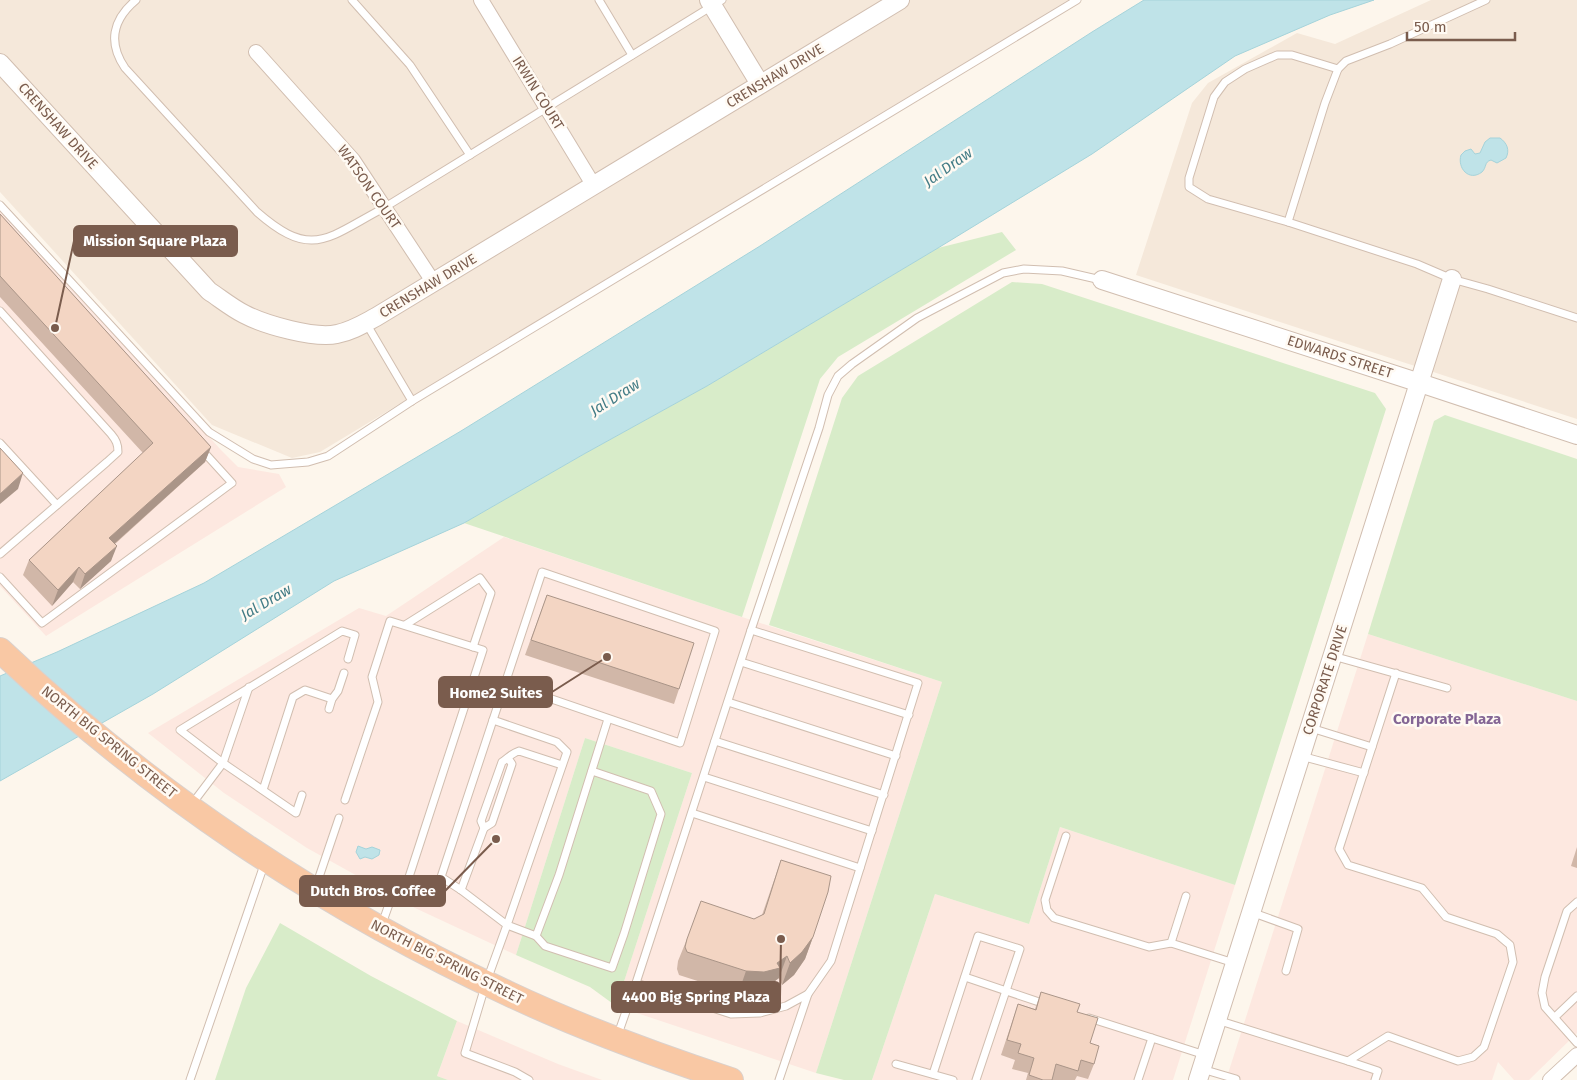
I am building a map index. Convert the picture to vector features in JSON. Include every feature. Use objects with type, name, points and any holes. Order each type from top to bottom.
[{"type":"highway","name":"NORTH BIG SPRING STREET","points":[[0,650],[53,700],[152,780],[266,859],[380,929],[535,1006],[692,1071],[731,1080]]},
{"type":"street","name":"IRWIN COURT","points":[[481,0],[594,186]]},
{"type":"street","name":"CRENSHAW DRIVE","points":[[0,63],[210,291],[251,318],[314,335],[335,335],[366,323],[434,283],[900,0]]},
{"type":"street","points":[[715,2],[760,84]]},
{"type":"street","name":"WATSON COURT","points":[[256,52],[343,148],[434,283]]},
{"type":"street","name":"CORPORATE DRIVE","points":[[1201,1068],[1452,279]]},
{"type":"street","name":"EDWARDS STREET","points":[[1102,280],[1577,435]]},
{"type":"street","points":[[1550,1080],[1577,1055]]},
{"type":"lane","points":[[136,0],[121,17],[115,32],[114,46],[125,68],[271,225],[294,237],[313,242],[326,239],[384,207],[715,2]]},
{"type":"lane","points":[[352,0],[410,65],[470,155]]},
{"type":"lane","points":[[599,0],[632,55]]},
{"type":"lane","points":[[0,205],[209,432],[253,459],[271,465],[308,462],[328,456],[412,401],[1077,0]]},
{"type":"lane","points":[[1288,222],[1325,103],[1338,68],[1346,61],[1390,44],[1486,0]]},
{"type":"lane","points":[[1338,68],[1292,55],[1277,55],[1245,69],[1225,82],[1214,97],[1189,178],[1190,187],[1208,199],[1288,222],[1417,264],[1452,279],[1577,318]]},
{"type":"lane","points":[[616,1040],[819,428],[828,395],[838,376],[917,318],[1003,273],[1024,269],[1043,270],[1102,280]]},
{"type":"lane","points":[[0,311],[111,434],[118,446],[118,452],[0,554]]},
{"type":"lane","points":[[366,323],[412,401]]},
{"type":"lane","points":[[0,443],[57,505]]},
{"type":"lane","points":[[0,577],[42,623],[232,483],[199,446]]},
{"type":"lane","points":[[506,683],[680,743],[715,631],[542,572],[442,877],[507,925],[536,936],[545,946],[612,968],[660,814],[651,791],[592,771]]},
{"type":"lane","points":[[405,625],[480,578],[491,593],[473,647]]},
{"type":"lane","points":[[345,800],[378,702],[372,677],[390,620],[483,650],[408,880],[394,890],[380,929]]},
{"type":"lane","points":[[751,630],[918,683],[830,961],[808,994],[779,1080]]},
{"type":"lane","points":[[302,795],[296,813],[223,763],[180,730],[342,631],[355,635],[348,660]]},
{"type":"lane","points":[[1333,656],[1447,688]]},
{"type":"lane","points":[[741,662],[909,715]]},
{"type":"lane","points":[[329,709],[344,672]]},
{"type":"lane","points":[[1348,1062],[1388,1036],[1458,1061],[1473,1057],[1484,1047],[1513,962],[1510,946],[1497,934],[1446,917],[1422,888],[1348,864],[1339,849],[1396,673]]},
{"type":"lane","points":[[190,807],[223,763],[249,687]]},
{"type":"lane","points":[[263,790],[294,697],[305,690],[332,699]]},
{"type":"lane","points":[[728,702],[896,756]]},
{"type":"lane","points":[[536,936],[559,875],[608,718]]},
{"type":"lane","points":[[493,720],[557,742],[567,752],[486,983],[465,1053],[515,1072],[529,1080]]},
{"type":"lane","points":[[1310,728],[1372,747]]},
{"type":"lane","points":[[715,741],[884,795]]},
{"type":"lane","points":[[462,890],[484,828],[482,821],[502,762],[512,753],[519,751],[562,765]]},
{"type":"lane","points":[[1301,756],[1364,773]]},
{"type":"lane","points":[[704,777],[872,831]]},
{"type":"lane","points":[[692,813],[860,868]]},
{"type":"lane","points":[[315,889],[339,818]]},
{"type":"lane","points":[[1066,836],[1045,900],[1047,910],[1054,918],[1149,946],[1171,943],[1235,963]]},
{"type":"lane","points":[[190,1080],[266,859]]},
{"type":"lane","points":[[1171,943],[1186,896]]},
{"type":"lane","points":[[1577,902],[1567,911],[1545,977],[1542,993],[1545,1007],[1577,1043]]},
{"type":"lane","points":[[1251,912],[1298,929],[1286,971]]},
{"type":"lane","points":[[933,1074],[978,936],[1020,949],[976,1080]]},
{"type":"lane","points":[[965,977],[1052,1006]]},
{"type":"lane","points":[[636,983],[731,1014],[760,1014],[786,1006],[808,994]]},
{"type":"lane","points":[[1555,1018],[1577,996]]},
{"type":"lane","points":[[1079,1015],[1152,1038],[1201,1068],[1238,1080]]},
{"type":"lane","points":[[1217,1020],[1378,1071],[1375,1080]]},
{"type":"lane","points":[[1138,1080],[1152,1038]]},
{"type":"lane","points":[[896,1064],[953,1080]]},
{"type":"shaded area","points":[[0,0],[1068,0],[320,452],[292,458],[212,425],[0,192]]},
{"type":"shaded area","points":[[1431,0],[1577,0],[1577,419],[1136,275],[1192,103],[1208,83],[1297,33],[1335,44]]},
{"type":"shaded area","points":[[0,206],[238,467],[279,474],[286,487],[46,636],[0,586]]},
{"type":"shaded area","points":[[504,537],[942,682],[816,1073],[616,1006],[692,773],[585,738],[516,955],[415,908],[307,848],[224,793],[148,733],[359,608],[386,616]]},
{"type":"shaded area","points":[[1368,634],[1577,701],[1577,1033],[1529,1080],[1514,1080],[1498,1062],[1492,1080],[1226,1080]]},
{"type":"shaded area","points":[[1060,827],[1235,885],[1173,1080],[872,1080],[935,894],[1029,924]]},
{"type":"shaded area","points":[[457,1021],[558,1064],[602,1080],[448,1080],[437,1076]]},
{"type":"green space","points":[[1002,232],[1016,250],[838,357],[820,379],[742,617],[464,523],[707,386],[938,248]]},
{"type":"green space","points":[[1012,282],[1042,284],[1375,393],[1386,409],[1235,885],[1060,827],[1029,924],[935,894],[872,1080],[844,1080],[816,1073],[942,682],[769,625],[842,398],[858,376]]},
{"type":"green space","points":[[1445,415],[1577,459],[1577,701],[1368,634],[1434,421]]},
{"type":"green space","points":[[585,738],[692,773],[616,1006],[590,987],[516,955]]},
{"type":"green space","points":[[280,923],[371,976],[457,1021],[437,1076],[448,1080],[215,1080],[246,988]]},
{"type":"water","name":"Jal Draw","points":[[1144,0],[1374,0],[1330,15],[1235,56],[1092,154],[707,386],[464,523],[334,581],[153,694],[0,781],[0,676],[57,652],[204,583],[461,431],[760,246]]},
{"type":"water","points":[[1490,138],[1500,138],[1504,142],[1508,149],[1506,158],[1497,163],[1489,161],[1482,172],[1477,175],[1465,172],[1461,165],[1461,155],[1471,149],[1475,154],[1480,153],[1485,142]]},
{"type":"water","points":[[358,846],[366,849],[372,847],[380,850],[379,855],[372,859],[365,857],[360,859],[356,852]]},
{"type":"building","points":[[0,214],[211,447],[109,538],[117,546],[85,574],[79,567],[58,590],[29,560],[153,443],[0,276]]},
{"type":"building","points":[[0,448],[23,473],[0,494]]},
{"type":"building","points":[[547,595],[694,643],[679,689],[531,640]]},
{"type":"building","points":[[781,860],[831,876],[828,892],[813,937],[802,952],[790,963],[787,956],[777,963],[780,968],[764,972],[746,971],[687,952],[685,947],[687,939],[701,901],[754,919],[764,914]]},
{"type":"building","points":[[1041,992],[1080,1004],[1077,1012],[1098,1018],[1090,1043],[1099,1046],[1094,1064],[1081,1060],[1078,1071],[1056,1064],[1052,1080],[1043,1080],[1029,1075],[1034,1058],[1018,1053],[1021,1044],[1007,1040],[1018,1004],[1036,1010]]},
{"type":"place","name":"Mission Square Plaza","points":[[55,328]]},
{"type":"place","name":"Home2 Suites","points":[[607,657]]},
{"type":"place","name":"Dutch Bros. Coffee","points":[[496,839]]},
{"type":"place","name":"4400 Big Spring Plaza","points":[[781,939]]},
{"type":"district","name":"Corporate Plaza","points":[[1447,719]]}]
